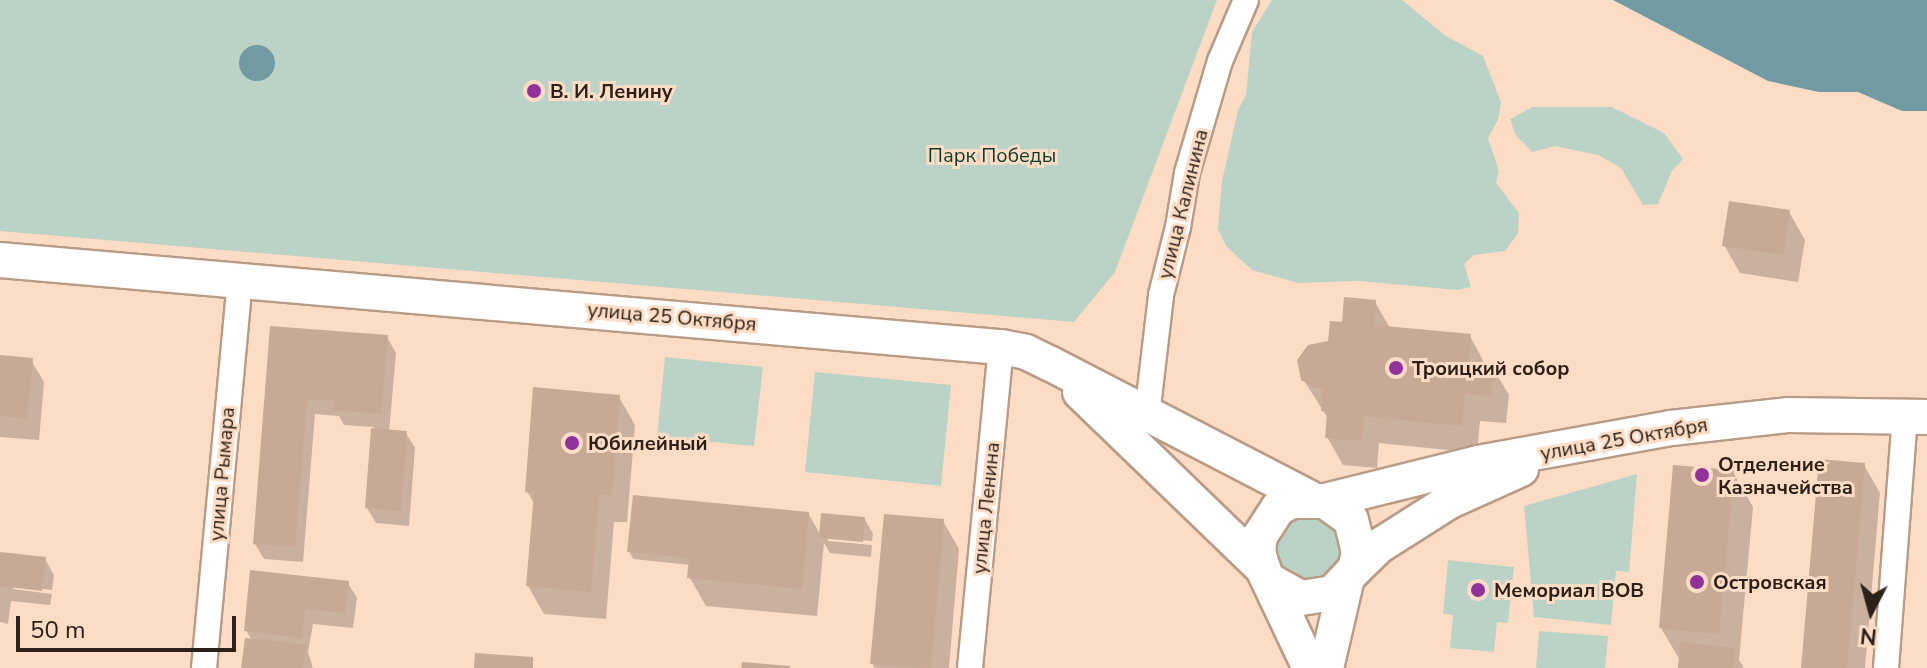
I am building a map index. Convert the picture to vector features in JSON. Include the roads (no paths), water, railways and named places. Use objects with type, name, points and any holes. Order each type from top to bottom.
[{"type":"main road","name":"улица 25 Октября","points":[[0,260],[1001,347],[1026,352],[1051,364],[1317,499],[1478,463],[1671,428],[1789,415],[1916,417]]},
{"type":"main road","points":[[1051,364],[1267,576],[1301,598],[1333,593],[1379,546],[1450,501],[1574,448]]},
{"type":"main road","points":[[1310,668],[1258,552],[1266,521],[1278,508],[1317,499],[1351,520],[1358,536],[1326,668]]},
{"type":"street","name":"улица Калинина","points":[[1147,415],[1161,295],[1178,227],[1187,173],[1220,61],[1246,0]]},
{"type":"street","name":"улица Рымара","points":[[204,668],[240,281]]},
{"type":"street","name":"улица Ленина","points":[[970,668],[1001,347]]},
{"type":"street","points":[[1886,668],[1916,417]]},
{"type":"water","points":[[1613,0],[1927,0],[1927,111],[1902,111],[1858,92],[1819,92],[1768,81]]},
{"type":"water","points":[[257,45],[270,50],[275,63],[270,76],[257,81],[244,76],[239,63],[244,50]]},
{"type":"place","name":"В. И. Ленину","points":[[534,91]]},
{"type":"place","name":"Троицкий собор","points":[[1396,368]]},
{"type":"place","name":"Юбилейный","points":[[572,443]]},
{"type":"place","name":"Отделение Казначейства","points":[[1702,475]]},
{"type":"place","name":"Островская","points":[[1697,582]]},
{"type":"place","name":"Мемориал ВОВ","points":[[1478,590]]},
{"type":"park label","name":"Парк Победы","points":[[992,155]]}]
